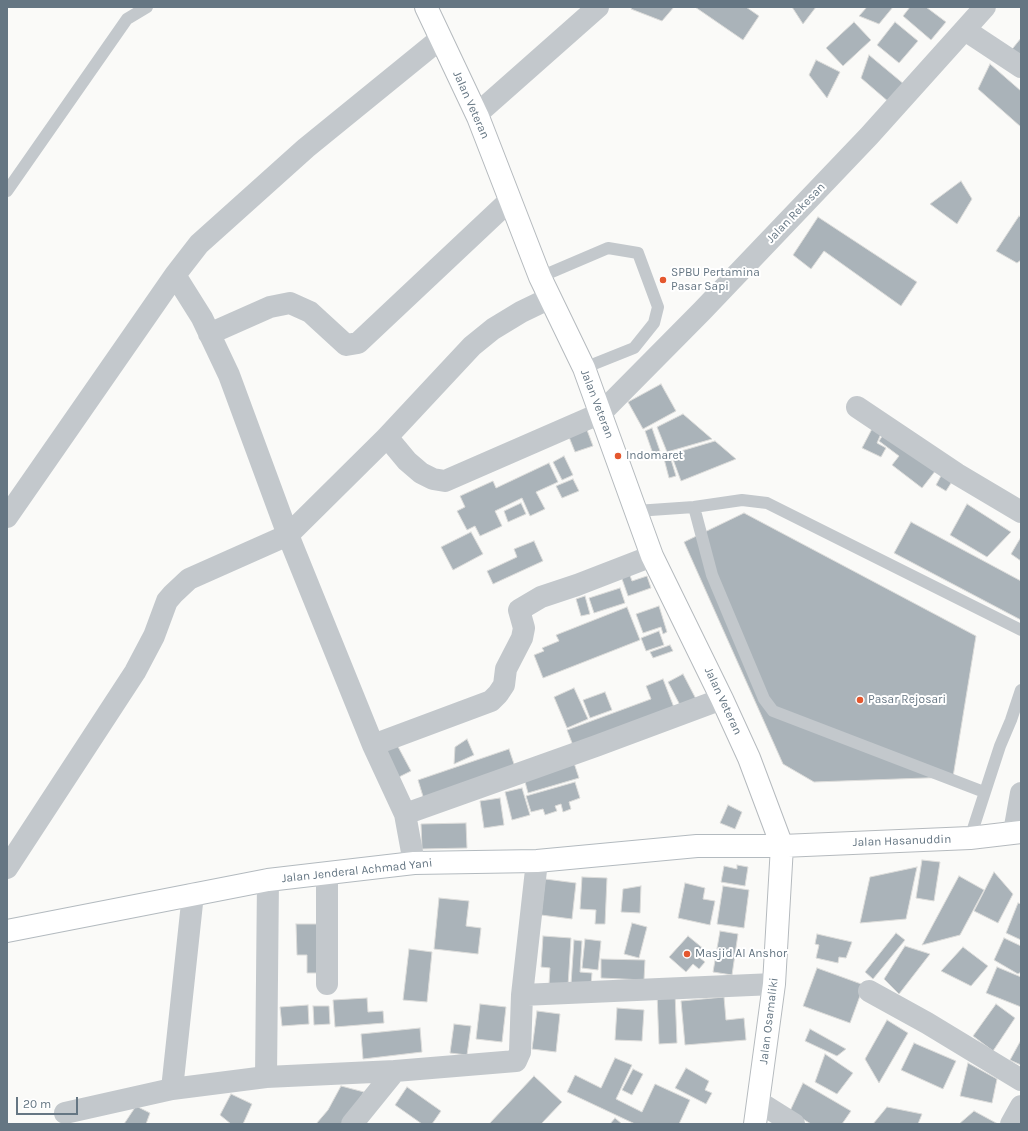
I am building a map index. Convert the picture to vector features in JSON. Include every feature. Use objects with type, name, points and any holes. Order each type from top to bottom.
[{"type":"main road","name":"Jalan Veteran","points":[[426,7],[477,114],[509,201],[540,277],[584,368],[652,556],[722,699],[749,758],[782,846]]},
{"type":"main road","name":"Jalan Hasanuddin","points":[[782,846],[970,838],[1018,832]]},
{"type":"main road","name":"Jalan Jenderal Achmad Yani","points":[[7,930],[268,880],[327,875],[414,863],[537,861],[697,846],[782,846]]},
{"type":"main road","name":"Jalan Osamaliki","points":[[755,1124],[774,984],[782,846]]},
{"type":"street","points":[[477,114],[598,7]]},
{"type":"street","name":"Jalan Rekesan","points":[[601,413],[702,311],[858,148],[965,30],[982,8]]},
{"type":"street","points":[[965,30],[1021,67]]},
{"type":"street","points":[[7,516],[175,275],[199,244],[306,148],[440,39]]},
{"type":"street","points":[[209,334],[270,307],[290,303],[310,312],[346,345],[358,343],[509,201]]},
{"type":"street","points":[[175,275],[209,334],[229,375],[288,535],[373,745],[405,814],[414,863]]},
{"type":"street","points":[[7,868],[135,672],[154,636],[167,601],[189,579],[288,535],[388,437],[477,342],[493,329],[521,312],[550,298]]},
{"type":"street","points":[[857,407],[957,474],[1021,512]]},
{"type":"street","points":[[388,437],[408,461],[421,473],[432,479],[445,482],[601,413]]},
{"type":"street","points":[[373,745],[491,701],[498,694],[504,684],[506,669],[522,638],[524,628],[520,610],[541,597],[652,556]]},
{"type":"street","points":[[405,814],[596,746],[722,699]]},
{"type":"street","points":[[1018,832],[1021,793]]},
{"type":"street","points":[[65,1113],[172,1089],[266,1077],[395,1072],[516,1061],[520,1052],[522,995],[537,861]]},
{"type":"street","points":[[327,875],[327,984]]},
{"type":"street","points":[[266,1077],[268,880]]},
{"type":"street","points":[[172,1089],[193,894]]},
{"type":"street","points":[[522,995],[774,984]]},
{"type":"street","points":[[869,991],[927,1023],[1021,1080]]},
{"type":"street","points":[[352,1124],[395,1072]]},
{"type":"street","points":[[759,1102],[794,1124]]},
{"type":"street","points":[[1011,1124],[1021,1106]]},
{"type":"lane","points":[[7,191],[127,19],[147,7]]},
{"type":"lane","points":[[540,277],[608,248],[638,253],[658,307],[654,323],[634,348],[584,368]]},
{"type":"lane","points":[[636,511],[694,507],[742,500],[767,503],[1021,630]]},
{"type":"lane","points":[[694,507],[712,574],[764,699],[773,711],[984,792]]},
{"type":"lane","points":[[970,838],[984,792],[1021,690]]},
{"type":"building","points":[[632,7],[674,7],[662,21],[631,9]]},
{"type":"building","points":[[695,7],[746,7],[759,16],[743,40]]},
{"type":"building","points":[[792,7],[816,7],[803,24]]},
{"type":"building","points":[[867,7],[893,7],[879,24],[859,16]]},
{"type":"building","points":[[910,7],[926,7],[946,22],[931,40],[903,16]]},
{"type":"building","points":[[854,22],[871,40],[843,66],[826,48]]},
{"type":"building","points":[[895,22],[918,41],[899,63],[877,45]]},
{"type":"building","points":[[1021,38],[1021,62],[1009,53]]},
{"type":"building","points":[[869,55],[905,85],[890,103],[861,78]]},
{"type":"building","points":[[816,60],[840,72],[827,98],[809,75]]},
{"type":"building","points":[[990,64],[1021,91],[1021,127],[978,89]]},
{"type":"building","points":[[961,181],[972,199],[957,224],[930,204]]},
{"type":"building","points":[[1019,216],[1021,218],[1021,260],[1017,263],[996,251]]},
{"type":"building","points":[[818,217],[917,282],[901,306],[824,251],[811,269],[793,255]]},
{"type":"building","points":[[661,384],[676,411],[643,429],[628,402]]},
{"type":"building","points":[[683,414],[712,439],[667,452],[657,427]]},
{"type":"building","points":[[874,425],[883,429],[877,443],[886,448],[881,457],[862,448]]},
{"type":"building","points":[[652,428],[660,451],[653,454],[645,431]]},
{"type":"building","points":[[587,430],[593,446],[575,452],[569,437]]},
{"type":"building","points":[[885,432],[936,470],[922,488],[892,465],[899,456],[879,441]]},
{"type":"building","points":[[715,441],[736,459],[681,481],[671,454]]},
{"type":"building","points":[[669,453],[676,476],[669,478],[663,455]]},
{"type":"building","points":[[564,456],[573,475],[562,480],[553,462]]},
{"type":"building","points":[[549,463],[558,482],[536,492],[545,509],[530,516],[522,498],[495,511],[502,526],[480,536],[475,526],[467,530],[457,511],[465,507],[460,496],[493,481],[496,488]]},
{"type":"building","points":[[942,474],[953,480],[946,491],[936,485]]},
{"type":"building","points":[[573,479],[579,491],[562,498],[556,486]]},
{"type":"building","points":[[521,503],[526,514],[508,522],[504,511]]},
{"type":"building","points":[[967,504],[1011,532],[987,557],[950,535]]},
{"type":"building","name":"Pasar Rejosari","points":[[744,513],[976,636],[953,777],[814,782],[783,764],[684,542]]},
{"type":"building","points":[[911,522],[1021,581],[1021,620],[894,553]]},
{"type":"building","points":[[471,532],[483,554],[453,570],[441,547]]},
{"type":"building","points":[[1021,537],[1021,561],[1011,554]]},
{"type":"building","points":[[534,541],[543,561],[493,584],[487,571],[517,557],[514,549]]},
{"type":"building","points":[[629,573],[632,581],[647,576],[651,588],[628,596],[621,576]]},
{"type":"building","points":[[620,588],[625,603],[594,613],[589,598]]},
{"type":"building","points":[[585,596],[590,614],[581,616],[576,599]]},
{"type":"building","points":[[659,606],[667,632],[663,634],[661,627],[643,633],[636,614]]},
{"type":"building","points":[[627,607],[640,640],[543,678],[534,655],[544,651],[542,648],[559,641],[556,635]]},
{"type":"building","points":[[659,631],[664,645],[646,651],[641,638]]},
{"type":"building","points":[[670,645],[673,651],[653,658],[650,652]]},
{"type":"building","points":[[683,674],[696,699],[681,707],[668,682]]},
{"type":"building","points":[[663,679],[675,710],[574,748],[567,730],[651,699],[646,686]]},
{"type":"building","points":[[574,688],[588,719],[567,728],[554,697]]},
{"type":"building","points":[[605,692],[612,710],[590,718],[583,700]]},
{"type":"building","points":[[467,739],[474,755],[454,764],[455,747]]},
{"type":"building","points":[[396,743],[411,771],[395,779],[380,751]]},
{"type":"building","points":[[509,749],[516,770],[425,803],[418,780]]},
{"type":"building","points":[[574,763],[579,778],[528,793],[524,778]]},
{"type":"building","points":[[575,782],[580,798],[569,802],[571,809],[563,812],[561,804],[555,806],[557,811],[545,815],[543,809],[531,812],[526,796]]},
{"type":"building","points":[[522,788],[530,815],[512,820],[505,792]]},
{"type":"building","points":[[500,798],[504,825],[484,828],[480,801]]},
{"type":"building","points":[[728,805],[742,812],[735,829],[720,823]]},
{"type":"building","points":[[466,823],[467,848],[422,849],[421,824]]},
{"type":"building","points":[[922,860],[940,862],[934,901],[916,898]]},
{"type":"building","points":[[737,865],[748,867],[745,886],[721,882],[724,866],[737,869]]},
{"type":"building","points":[[917,867],[906,919],[860,923],[870,877]]},
{"type":"building","points":[[994,872],[1013,894],[998,923],[974,911]]},
{"type":"building","points":[[959,876],[984,890],[960,935],[922,945]]},
{"type":"building","points":[[582,877],[607,878],[605,924],[595,924],[596,910],[580,909]]},
{"type":"building","points":[[545,879],[576,883],[572,919],[541,915]]},
{"type":"building","points":[[685,883],[705,888],[703,899],[715,901],[710,925],[678,918]]},
{"type":"building","points":[[641,886],[640,913],[621,912],[623,889]]},
{"type":"building","points":[[723,886],[749,890],[744,928],[717,924]]},
{"type":"building","points":[[439,898],[469,901],[466,926],[481,928],[478,954],[434,949]]},
{"type":"building","points":[[1018,903],[1021,904],[1021,940],[1006,933]]},
{"type":"building","points":[[632,923],[647,927],[639,958],[624,954]]},
{"type":"building","points":[[296,924],[325,924],[325,973],[307,973],[307,955],[297,955]]},
{"type":"building","points":[[720,931],[738,934],[732,975],[713,972]]},
{"type":"building","points":[[896,933],[905,940],[873,979],[865,972]]},
{"type":"building","points":[[817,934],[852,942],[846,958],[839,957],[838,963],[816,958],[819,945],[815,944]]},
{"type":"building","points":[[543,936],[571,938],[568,986],[549,984],[550,968],[541,967]]},
{"type":"building","name":"Masjid Al Anshor","points":[[688,936],[705,950],[699,957],[705,962],[699,969],[693,964],[686,972],[669,957]]},
{"type":"building","points":[[1004,938],[1021,946],[1021,972],[1018,974],[994,960]]},
{"type":"building","points":[[585,939],[601,941],[598,970],[582,968]]},
{"type":"building","points":[[574,940],[582,941],[580,972],[592,973],[591,985],[571,984]]},
{"type":"building","points":[[905,946],[930,954],[899,994],[884,979]]},
{"type":"building","points":[[963,947],[988,966],[971,986],[941,971]]},
{"type":"building","points":[[409,949],[432,952],[427,1002],[403,1000]]},
{"type":"building","points":[[601,959],[645,960],[644,980],[601,978]]},
{"type":"building","points":[[997,967],[1021,977],[1021,1007],[986,993]]},
{"type":"building","points":[[817,968],[864,985],[850,1023],[803,1006]]},
{"type":"building","points":[[675,992],[677,1043],[659,1044],[657,993]]},
{"type":"building","points":[[724,997],[726,1020],[744,1018],[746,1040],[685,1045],[681,1001]]},
{"type":"building","points":[[367,998],[368,1012],[383,1011],[384,1023],[335,1027],[333,1000]]},
{"type":"building","points":[[480,1004],[506,1007],[502,1042],[476,1039]]},
{"type":"building","points":[[996,1004],[1015,1018],[993,1051],[973,1036]]},
{"type":"building","points":[[308,1005],[309,1024],[282,1026],[280,1007]]},
{"type":"building","points":[[313,1006],[329,1006],[330,1024],[314,1025]]},
{"type":"building","points":[[617,1008],[644,1010],[642,1041],[615,1040]]},
{"type":"building","points":[[537,1011],[560,1014],[556,1052],[532,1049]]},
{"type":"building","points":[[887,1020],[908,1033],[879,1083],[865,1059]]},
{"type":"building","points":[[454,1024],[471,1026],[467,1055],[450,1053]]},
{"type":"building","points":[[420,1028],[422,1052],[363,1059],[361,1034]]},
{"type":"building","points":[[810,1029],[846,1049],[837,1056],[805,1041]]},
{"type":"building","points":[[1021,1040],[1021,1065],[1010,1060]]},
{"type":"building","points":[[914,1043],[956,1061],[943,1089],[901,1070]]},
{"type":"building","points":[[825,1054],[853,1073],[837,1094],[815,1082]]},
{"type":"building","points":[[615,1058],[632,1065],[616,1099],[642,1112],[655,1084],[690,1100],[679,1124],[635,1124],[567,1092],[575,1075],[601,1088]]},
{"type":"building","points":[[968,1063],[997,1079],[992,1103],[960,1096]]},
{"type":"building","points":[[686,1068],[709,1081],[705,1090],[712,1093],[706,1104],[675,1088]]},
{"type":"building","points":[[633,1069],[643,1074],[632,1095],[622,1090]]},
{"type":"building","points":[[534,1076],[562,1102],[541,1124],[489,1124]]},
{"type":"building","points":[[803,1083],[851,1111],[842,1124],[811,1124],[790,1111]]},
{"type":"building","points":[[341,1086],[364,1092],[343,1124],[316,1124],[328,1110]]},
{"type":"building","points":[[407,1087],[441,1111],[432,1124],[422,1124],[395,1105]]},
{"type":"building","points":[[231,1094],[252,1104],[243,1124],[231,1124],[220,1115]]},
{"type":"building","points":[[136,1106],[150,1113],[146,1124],[124,1124]]},
{"type":"building","points":[[887,1107],[922,1114],[918,1124],[873,1124]]},
{"type":"building","points":[[974,1111],[998,1124],[959,1124]]},
{"type":"building","points":[[615,1118],[622,1124],[610,1124]]},
{"type":"place","name":"SPBU Pertamina Pasar Sapi","points":[[663,280]]},
{"type":"place","name":"Indomaret","points":[[618,456]]},
{"type":"place","name":"Pasar Rejosari","points":[[860,700]]},
{"type":"place","name":"Masjid Al Anshor","points":[[687,954]]}]
